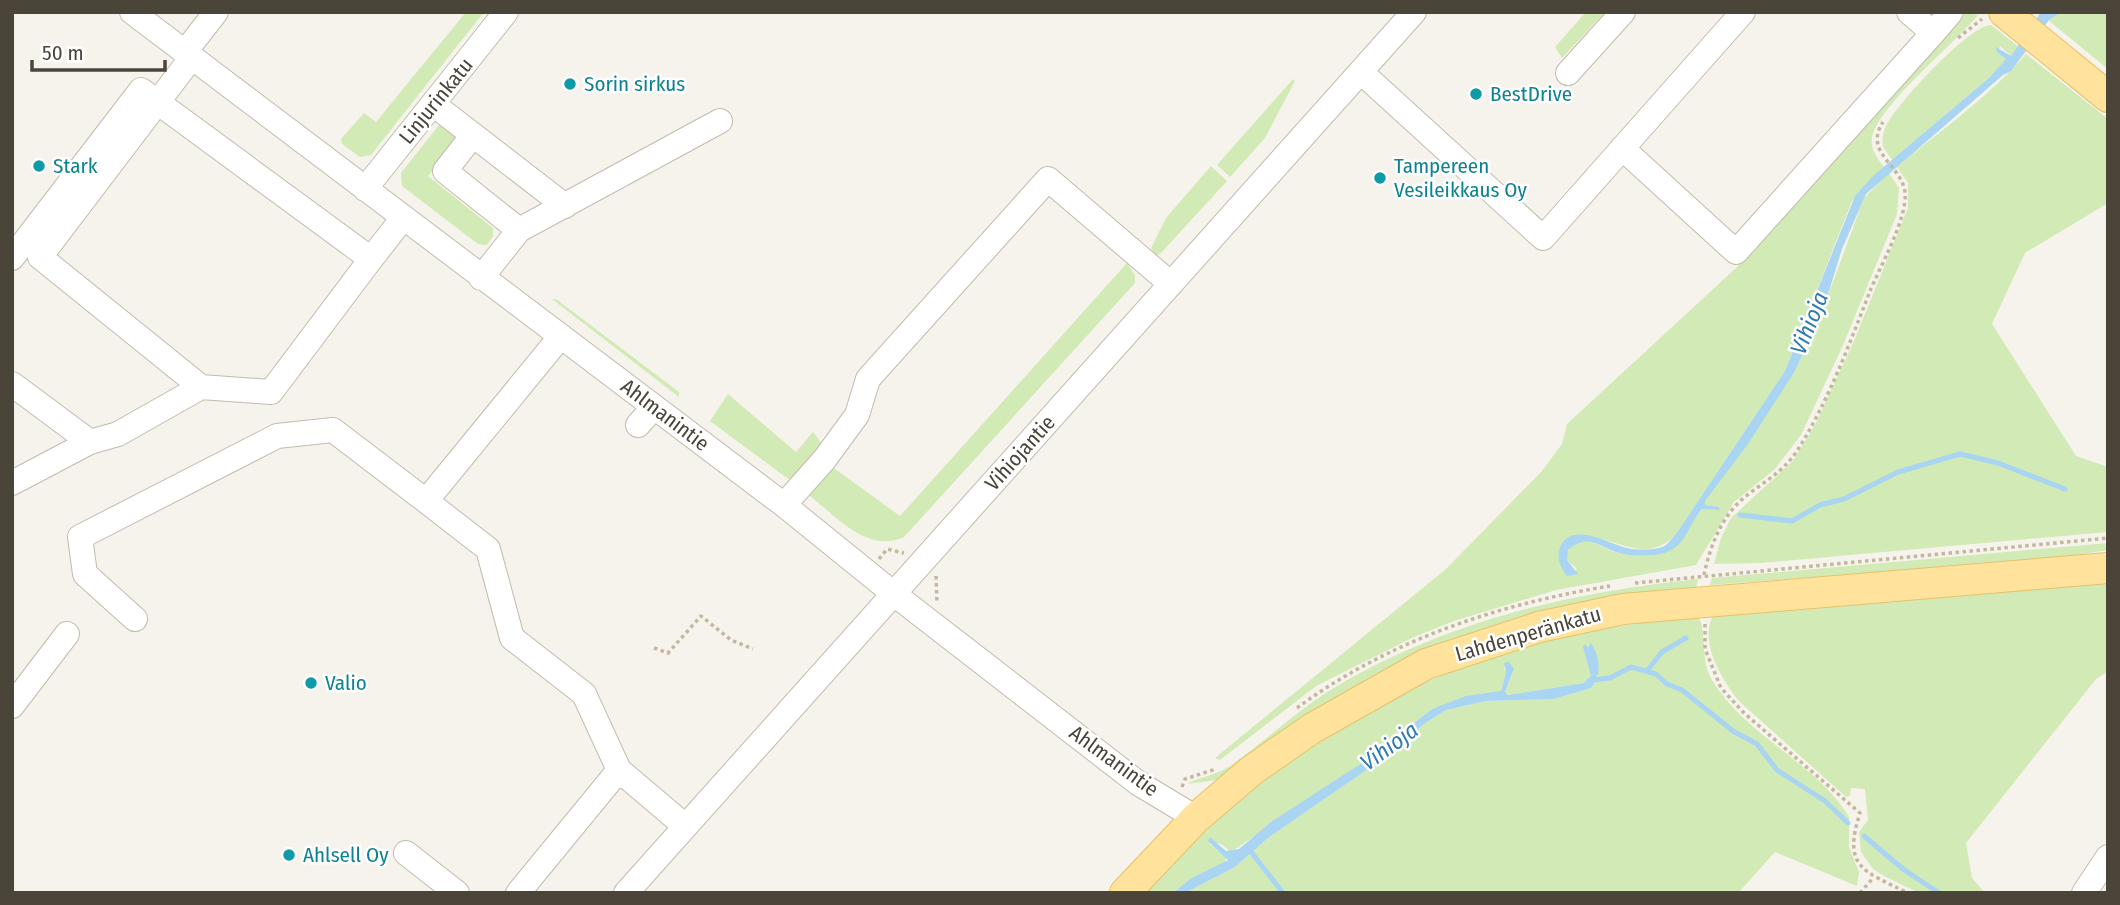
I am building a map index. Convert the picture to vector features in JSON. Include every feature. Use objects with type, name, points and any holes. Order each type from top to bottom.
[{"type":"main road","points":[[2010,17],[2108,97]]},
{"type":"main road","name":"Lahdenperänkatu","points":[[2052,571],[2108,559]]},
{"type":"main road","name":"Lahdenperänkatu","points":[[1125,893],[1196,818],[1251,771],[1311,729],[1426,664],[1539,627],[1623,608],[2108,568]]},
{"type":"street","name":"Ahlmanintie","points":[[132,12],[561,336],[646,416],[784,505],[894,594],[1139,783],[1196,818]]},
{"type":"street","points":[[201,387],[40,257],[157,102],[216,12]]},
{"type":"street","name":"Linjurinkatu","points":[[365,189],[506,12]]},
{"type":"street","name":"Vihiojantie","points":[[626,893],[1414,12]]},
{"type":"street","points":[[1568,73],[1623,12]]},
{"type":"street","points":[[1361,72],[1543,238],[1743,12]]},
{"type":"street","points":[[1909,12],[1944,37]]},
{"type":"street","points":[[1622,148],[1736,252],[1944,37],[1951,12]]},
{"type":"street","points":[[12,258],[141,90],[371,259]]},
{"type":"street","points":[[433,104],[565,206]]},
{"type":"street","points":[[481,278],[519,230],[720,121]]},
{"type":"street","points":[[473,135],[446,171],[519,230]]},
{"type":"street","points":[[784,505],[824,460],[857,415],[868,379],[1048,179],[1171,284]]},
{"type":"street","points":[[12,482],[90,442],[118,434],[201,387],[271,392],[403,218]]},
{"type":"street","points":[[426,502],[561,336]]},
{"type":"street","points":[[12,384],[90,442]]},
{"type":"street","points":[[135,619],[85,574],[79,537],[277,436],[333,430],[488,549],[512,638],[584,694],[619,770],[685,826]]},
{"type":"street","points":[[12,706],[67,634]]},
{"type":"street","points":[[518,893],[619,770]]},
{"type":"street","points":[[406,853],[457,893]]},
{"type":"street","points":[[2084,893],[2108,857]]},
{"type":"path","points":[[1944,37],[1988,12]]},
{"type":"path","points":[[1890,114],[1877,132],[1880,154],[1900,179],[1905,191],[1903,211],[1819,408],[1793,456],[1774,476],[1738,503],[1724,522],[1704,574],[1705,649],[1721,688],[1744,713],[1860,813],[1852,838],[1855,859],[1873,878],[1908,893]]},
{"type":"path","points":[[654,649],[668,653],[701,616],[731,640],[753,649]]},
{"type":"path","points":[[1860,893],[1873,878]]},
{"type":"green space","points":[[466,12],[484,12],[371,155],[360,157],[342,144],[341,139],[364,113],[376,122]]},
{"type":"green space","points":[[1586,12],[1605,12],[1562,58],[1555,47]]},
{"type":"green space","points":[[1960,12],[1978,15],[1902,92],[1877,125],[1872,146],[1884,167],[1852,201],[1785,371],[1676,534],[1662,545],[1649,549],[1607,540],[1577,538],[1562,544],[1558,557],[1572,574],[1577,569],[1567,560],[1567,553],[1577,542],[1590,542],[1625,554],[1663,553],[1675,546],[1702,509],[1720,510],[1719,507],[1705,505],[1705,501],[1795,371],[1826,301],[1864,198],[1889,173],[1899,188],[1897,214],[1844,343],[1801,435],[1774,470],[1734,502],[1696,565],[1556,590],[1454,621],[1414,637],[1316,686],[1220,760],[1215,758],[1446,569],[1542,471],[1562,444],[1567,424],[1736,268]]},
{"type":"green space","points":[[2038,12],[2049,20],[2061,12],[2108,12],[2108,69]]},
{"type":"green space","points":[[1991,25],[2019,47],[2011,56],[2000,46],[1998,53],[2007,59],[1998,70],[1892,160],[1883,147],[1883,133],[1893,115],[1934,68],[1966,38]]},
{"type":"green space","points":[[2026,54],[2108,119],[2108,203],[2025,253],[1992,324],[2076,456],[2108,467],[2108,532],[1761,563],[1714,564],[1721,538],[1731,518],[1793,461],[1815,425],[1854,341],[1908,208],[1908,183],[1897,167],[1981,99]]},
{"type":"green space","points":[[1293,79],[1295,81],[1265,138],[1230,177],[1217,165]]},
{"type":"green space","points":[[444,124],[458,139],[428,176],[493,228],[493,236],[487,245],[478,244],[402,186],[401,173],[439,125]]},
{"type":"green space","points":[[1211,166],[1227,181],[1160,254],[1155,255],[1151,248],[1166,218]]},
{"type":"green space","points":[[1127,263],[1135,275],[1135,283],[904,537],[878,541],[866,537],[842,523],[810,496],[809,493],[831,466],[900,516]]},
{"type":"green space","points":[[552,299],[556,299],[679,392],[679,397]]},
{"type":"green space","points":[[728,394],[796,452],[813,432],[822,444],[790,479],[787,478],[710,421]]},
{"type":"green space","points":[[2108,543],[2108,550],[2052,559],[1710,585],[1712,578]]},
{"type":"green space","points":[[1698,579],[1696,588],[1564,607],[1216,780],[1187,784],[1230,766],[1337,686],[1422,644],[1467,627],[1557,601]]},
{"type":"green space","points":[[2108,581],[2108,671],[2096,679],[1966,843],[1972,878],[1985,893],[1919,893],[1873,869],[1861,852],[1859,832],[1868,820],[1865,789],[1851,788],[1850,796],[1846,797],[1740,702],[1720,673],[1709,637],[1713,616],[1720,613]]},
{"type":"green space","points":[[1699,617],[1708,672],[1726,700],[1818,780],[1849,817],[1849,847],[1859,872],[1857,886],[1775,852],[1738,893],[1185,893],[1235,867],[1268,838],[1381,760],[1424,724],[1446,710],[1486,701],[1554,699],[1591,688],[1598,678],[1589,648],[1591,675],[1584,683],[1509,695],[1505,692],[1513,673],[1503,666],[1506,672],[1501,691],[1432,709],[1365,761],[1231,852],[1221,844],[1209,843],[1227,858],[1222,865],[1190,879],[1173,893],[1143,893],[1203,831],[1242,796],[1294,757],[1347,723],[1401,694],[1456,670],[1513,650],[1572,635],[1634,624]]},
{"type":"water","name":"Vihioja","points":[[2041,12],[2061,12],[2049,20],[2011,71],[2003,75],[1866,194],[1842,249],[1826,301],[1795,371],[1748,444],[1705,501],[1705,505],[1719,507],[1720,510],[1702,509],[1678,545],[1660,554],[1626,554],[1596,543],[1580,542],[1568,550],[1567,560],[1578,574],[1567,576],[1560,564],[1559,551],[1563,541],[1570,536],[1579,534],[1600,538],[1627,548],[1643,550],[1662,547],[1676,534],[1785,371],[1855,196],[1874,175],[1990,77],[2006,59],[1997,52],[1996,47],[2011,56]]},
{"type":"water","name":"Vihioja","points":[[1591,643],[1598,666],[1597,677],[1591,688],[1554,699],[1486,701],[1446,710],[1424,724],[1381,760],[1268,838],[1235,867],[1185,893],[1173,893],[1190,879],[1228,860],[1208,841],[1210,837],[1226,851],[1239,849],[1271,822],[1365,761],[1432,709],[1466,696],[1501,691],[1506,672],[1504,663],[1509,662],[1514,669],[1505,692],[1508,695],[1584,683],[1591,675],[1583,647],[1585,644],[1588,648]]},
{"type":"waterway","points":[[1740,515],[1792,521],[1820,505],[1844,499],[1898,472],[1960,454],[1998,463],[2065,489]]},
{"type":"waterway","points":[[1647,671],[1662,652],[1686,638]]},
{"type":"waterway","points":[[1593,680],[1610,678],[1631,667],[1656,674],[1667,684],[1682,690],[1733,731],[1757,744],[1777,770],[1825,801],[1848,823]]},
{"type":"waterway","points":[[1864,836],[1903,869],[1939,893]]},
{"type":"waterway","points":[[1248,848],[1283,893]]},
{"type":"place","name":"Sorin sirkus","points":[[570,84]]},
{"type":"place","name":"BestDrive","points":[[1476,94]]},
{"type":"place","name":"Stark","points":[[39,166]]},
{"type":"place","name":"Tampereen Vesileikkaus Oy","points":[[1380,178]]},
{"type":"place","name":"Valio","points":[[311,683]]},
{"type":"place","name":"Ahlsell Oy","points":[[289,855]]}]
